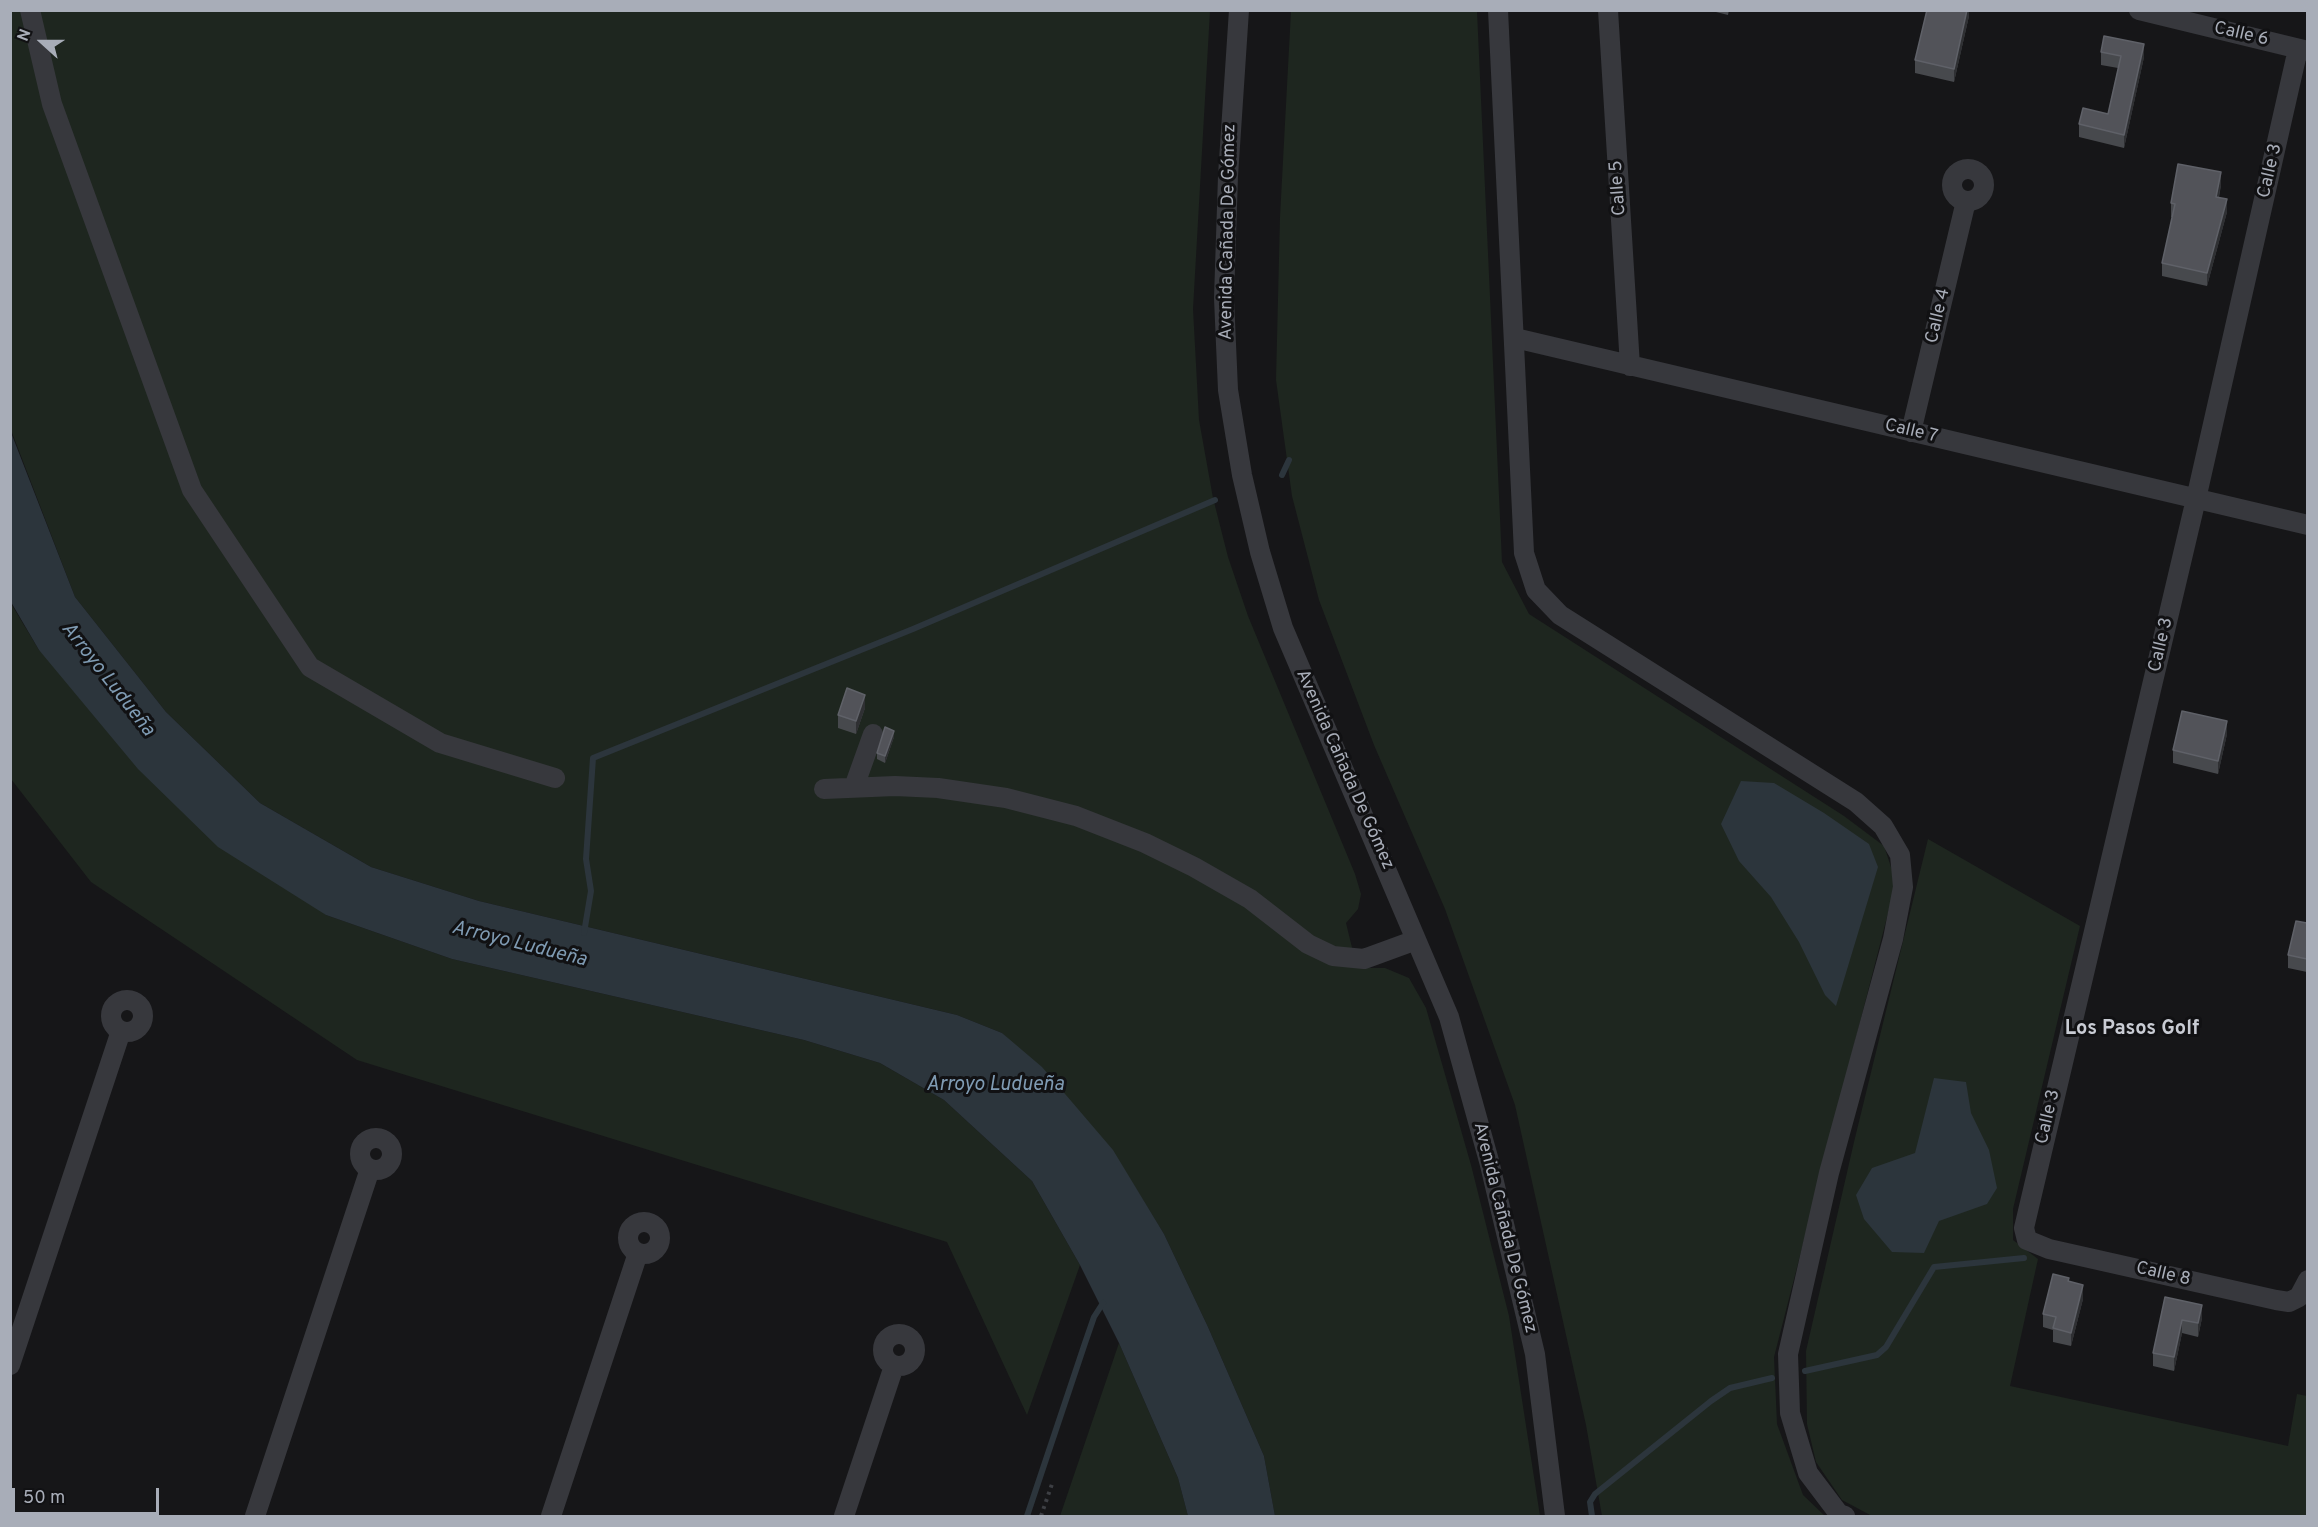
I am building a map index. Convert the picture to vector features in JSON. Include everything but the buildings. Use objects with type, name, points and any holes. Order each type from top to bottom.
[{"type":"street","points":[[30,10],[52,104],[192,490],[310,667],[440,743],[555,778]]},
{"type":"street","name":"Avenida Cañada De Gómez","points":[[1239,10],[1228,176],[1224,298],[1228,390],[1242,476],[1260,552],[1283,628],[1449,1017],[1489,1161],[1535,1354],[1555,1516]]},
{"type":"street","points":[[1498,10],[1524,553],[1536,590],[1560,615],[1856,802],[1883,826],[1900,855],[1903,887],[1893,939],[1829,1173],[1788,1354],[1790,1413],[1808,1473],[1839,1514],[1845,1516]]},
{"type":"street","name":"Calle 5","points":[[1608,10],[1630,366]]},
{"type":"street","name":"Calle 6","points":[[2139,10],[2303,50]]},
{"type":"street","name":"Calle 3","points":[[2027,1240],[2024,1228],[2028,1208],[2303,50]]},
{"type":"street","name":"Calle 4","points":[[1911,432],[1966,201]]},
{"type":"street","name":"Calle 7","points":[[1515,338],[2307,525]]},
{"type":"street","points":[[854,787],[873,734]]},
{"type":"street","points":[[824,789],[938,788],[1006,798],[1076,816],[1145,843],[1194,867],[1250,899],[1308,944],[1333,956],[1364,959],[1416,940]]},
{"type":"street","points":[[10,1365],[121,1031]]},
{"type":"street","points":[[255,1516],[370,1169]]},
{"type":"street","name":"Calle 8","points":[[2027,1240],[2049,1249],[2276,1300],[2289,1302],[2303,1289]]},
{"type":"street","points":[[551,1516],[639,1253]]},
{"type":"street","points":[[844,1516],[894,1366]]},
{"type":"path","points":[[1041,1516],[1052,1484]]},
{"type":"shaded area","points":[[11,11],[1210,11],[1193,309],[1199,420],[1213,498],[1228,557],[1248,616],[1355,874],[1361,894],[1358,909],[1346,923],[1357,968],[1385,968],[1409,978],[1426,1008],[1471,1165],[1509,1316],[1540,1516],[1275,1516],[1264,1456],[1208,1327],[1164,1234],[1112,1150],[1002,1033],[957,1015],[479,901],[371,867],[260,803],[166,712],[75,597],[11,430]]},
{"type":"shaded area","points":[[1291,11],[1477,11],[1502,562],[1529,614],[1844,816],[1884,846],[1896,882],[1774,1357],[1777,1424],[1803,1495],[1825,1516],[1602,1516],[1586,1425],[1515,1105],[1445,909],[1374,745],[1319,600],[1292,496],[1276,380],[1280,217]]},
{"type":"shaded area","points":[[10,602],[39,650],[326,915],[452,959],[804,1040],[880,1063],[944,1100],[1032,1181],[1080,1265],[1027,1415],[947,1242],[357,1060],[91,882],[11,779]]},
{"type":"shaded area","points":[[1928,839],[2080,926],[2013,1209],[2013,1240],[2038,1259],[2010,1386],[2288,1446],[2297,1394],[2307,1396],[2307,1516],[1872,1516],[1842,1500],[1816,1462],[1807,1424],[1806,1351]]},
{"type":"shaded area","points":[[1119,1343],[1178,1478],[1188,1516],[1060,1516]]},
{"type":"water","name":"Arroyo Ludueña","points":[[10,430],[75,597],[166,712],[260,803],[371,867],[479,901],[957,1015],[1002,1033],[1042,1067],[1113,1150],[1164,1234],[1208,1327],[1264,1456],[1275,1516],[1188,1516],[1178,1478],[1119,1343],[1080,1265],[1032,1181],[944,1100],[880,1063],[804,1040],[452,959],[326,915],[218,847],[138,769],[39,650],[11,602]]},
{"type":"water","points":[[1741,781],[1774,783],[1869,844],[1878,867],[1836,1006],[1825,995],[1799,942],[1771,897],[1739,861],[1721,824]]},
{"type":"water","points":[[1934,1078],[1966,1082],[1971,1113],[1989,1150],[1997,1188],[1987,1204],[1939,1221],[1924,1253],[1892,1252],[1864,1219],[1856,1195],[1872,1168],[1915,1153]]},
{"type":"waterway","points":[[1282,475],[1289,460]]},
{"type":"waterway","points":[[584,933],[591,891],[586,859],[593,758],[913,629],[1215,500]]},
{"type":"waterway","points":[[1805,1371],[1877,1355],[1886,1347],[1934,1267],[2024,1258]]},
{"type":"waterway","points":[[1027,1516],[1094,1317],[1103,1303]]},
{"type":"waterway","points":[[1592,1516],[1590,1502],[1595,1494],[1711,1401],[1730,1388],[1772,1378]]},
{"type":"district","name":"Los Pasos Golf","points":[[2132,1030]]}]
